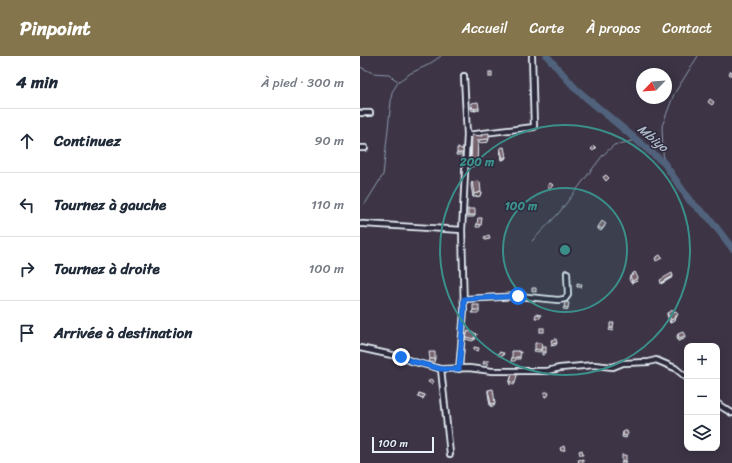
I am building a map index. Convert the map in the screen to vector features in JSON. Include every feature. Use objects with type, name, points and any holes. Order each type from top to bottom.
[{"type":"street","points":[[467,135],[534,127],[532,56]]},
{"type":"street","points":[[459,369],[464,311],[462,230],[467,135],[464,76]]},
{"type":"street","points":[[360,113],[370,113]]},
{"type":"street","points":[[360,224],[462,230]]},
{"type":"street","points":[[464,299],[518,296],[558,300],[565,299],[568,295],[567,273]]},
{"type":"street","points":[[360,348],[401,357],[441,369],[469,368],[492,371],[547,371],[560,368],[594,365],[613,367],[623,363],[649,362],[656,360],[675,368],[684,376]]},
{"type":"street","points":[[441,369],[450,454]]},
{"type":"street","points":[[720,405],[732,413]]},
{"type":"building","points":[[489,72],[492,72],[492,77],[489,77]]},
{"type":"building","points":[[710,99],[714,102],[712,105],[708,102]]},
{"type":"building","points":[[478,102],[479,108],[473,109],[471,103]]},
{"type":"building","points":[[489,133],[489,139],[478,140],[477,163],[471,163],[472,135],[482,136],[482,134]]},
{"type":"building","points":[[594,146],[596,148],[593,151],[591,149]]},
{"type":"building","points":[[504,147],[506,157],[503,158],[500,148]]},
{"type":"building","points":[[457,148],[463,149],[463,153],[457,153]]},
{"type":"building","points":[[606,175],[609,178],[606,181],[603,177]]},
{"type":"building","points":[[472,182],[480,182],[481,192],[474,194]]},
{"type":"building","points":[[550,183],[553,185],[550,189],[547,187]]},
{"type":"building","points":[[468,209],[475,209],[475,215],[468,215]]},
{"type":"building","points":[[478,218],[482,218],[481,225],[477,224]]},
{"type":"building","points":[[602,221],[606,224],[602,229],[598,227]]},
{"type":"building","points":[[489,235],[490,239],[485,240],[484,237]]},
{"type":"building","points":[[660,255],[662,258],[656,261],[655,258]]},
{"type":"building","points":[[635,272],[638,278],[632,281],[630,276]]},
{"type":"building","points":[[672,273],[673,276],[661,283],[660,280]]},
{"type":"building","points":[[577,283],[582,284],[581,287],[577,287]]},
{"type":"building","points":[[532,288],[536,288],[536,292],[532,291]]},
{"type":"building","points":[[565,302],[569,303],[568,308],[564,307]]},
{"type":"building","points":[[473,305],[479,305],[479,310],[473,310]]},
{"type":"building","points":[[673,310],[673,312],[676,311],[678,315],[671,320],[667,313]]},
{"type":"building","points":[[536,314],[541,315],[540,318],[535,318]]},
{"type":"building","points":[[610,323],[614,323],[613,328],[610,328]]},
{"type":"building","points":[[540,328],[544,328],[544,332],[540,332]]},
{"type":"building","points":[[468,331],[477,334],[474,339],[466,337]]},
{"type":"building","points":[[683,332],[685,336],[679,338],[678,334]]},
{"type":"building","points":[[556,339],[557,343],[552,344],[551,340]]},
{"type":"building","points":[[535,343],[542,343],[541,350],[535,349]]},
{"type":"building","points":[[474,347],[479,348],[478,351],[474,350]]},
{"type":"building","points":[[542,347],[546,347],[546,352],[542,352]]},
{"type":"building","points":[[512,351],[521,352],[520,357],[512,358]]},
{"type":"building","points":[[429,352],[435,352],[435,359],[430,359]]},
{"type":"building","points":[[499,352],[504,353],[503,356],[498,355]]},
{"type":"building","points":[[484,361],[489,361],[488,364],[483,364]]},
{"type":"building","points":[[512,374],[517,375],[515,383],[510,382]]},
{"type":"building","points":[[430,379],[434,381],[432,384],[428,382]]},
{"type":"building","points":[[493,389],[495,403],[491,404],[488,390]]},
{"type":"building","points":[[545,392],[549,393],[548,396],[545,397],[544,394]]},
{"type":"building","points":[[419,393],[425,395],[423,398],[418,396]]},
{"type":"building","points":[[627,431],[628,434],[626,436],[623,435],[623,432]]},
{"type":"building","points":[[564,446],[565,450],[561,451],[560,448]]},
{"type":"building","points":[[582,450],[583,455],[580,455],[579,451]]},
{"type":"building","points":[[622,455],[626,455],[626,461],[622,461]]},
{"type":"building","points":[[583,459],[583,463],[579,463],[578,460]]},
{"type":"waterway","points":[[365,204],[383,175],[392,92],[399,81],[441,56]]},
{"type":"waterway","name":"Mbiyo","points":[[547,56],[576,89],[664,163],[690,201],[710,219],[732,248]]},
{"type":"waterway","points":[[664,163],[662,126],[674,94],[698,56]]},
{"type":"waterway","points":[[360,67],[373,73],[387,74],[398,81]]},
{"type":"waterway","points":[[532,241],[558,214],[603,155],[614,145],[637,140]]},
{"type":"route","points":[[401,357],[441,369],[459,369],[464,299],[518,296]]}]
